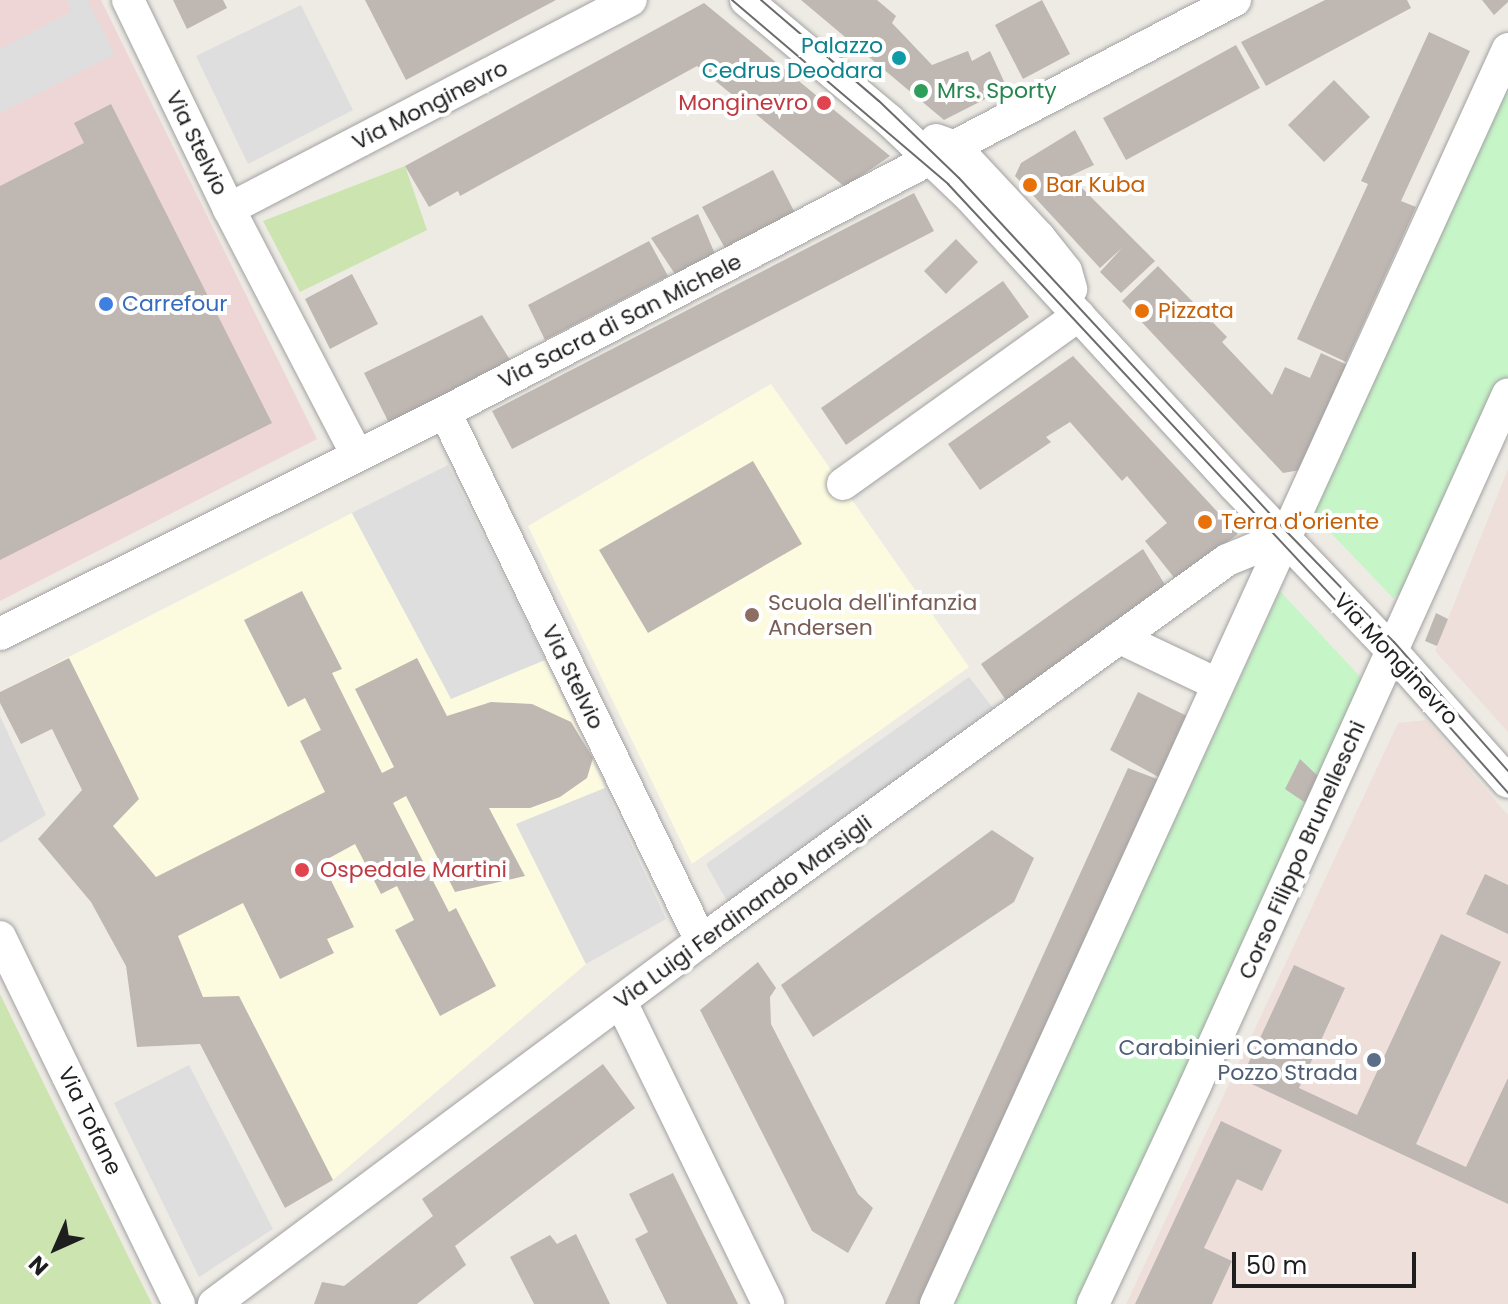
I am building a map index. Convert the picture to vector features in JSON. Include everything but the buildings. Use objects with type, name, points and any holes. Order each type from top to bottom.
[{"type":"street","name":"Via Stelvio","points":[[128,0],[229,209],[357,455]]},
{"type":"street","name":"Via Monginevro","points":[[229,209],[631,0]]},
{"type":"street","name":"Via Monginevro","points":[[746,0],[889,120],[943,153],[1079,315],[1391,650],[1508,782]]},
{"type":"street","name":"Via Sacra di San Michele","points":[[0,634],[445,412],[1235,0]]},
{"type":"street","points":[[936,1304],[1508,49]]},
{"type":"street","points":[[843,484],[1079,315]]},
{"type":"street","name":"Corso Filippo Brunelleschi","points":[[1093,1304],[1508,394]]},
{"type":"street","name":"Via Stelvio","points":[[445,412],[701,941]]},
{"type":"street","name":"Via Luigi Ferdinando Marsigli","points":[[214,1304],[701,941],[1227,560],[1283,537]]},
{"type":"street","points":[[1120,638],[1217,684]]},
{"type":"street","name":"Via Tofane","points":[[0,937],[179,1304]]},
{"type":"street","points":[[621,1002],[768,1304]]},
{"type":"street","points":[[251,1304],[266,1264]]},
{"type":"shaded area","name":"Carrefour","points":[[0,0],[101,0],[317,439],[0,601]]},
{"type":"shaded area","points":[[66,0],[87,0],[115,54],[0,113],[0,49],[72,11]]},
{"type":"shaded area","points":[[301,5],[353,110],[248,164],[196,56]]},
{"type":"shaded area","name":"Scuola dell'infanzia Andersen","points":[[771,384],[969,667],[692,864],[528,526]]},
{"type":"shaded area","points":[[448,465],[545,660],[451,699],[352,513]]},
{"type":"shaded area","points":[[1508,469],[1508,732],[1435,651]]},
{"type":"shaded area","name":"Ospedale Martini","points":[[352,513],[451,698],[545,660],[605,788],[516,824],[586,964],[333,1180],[285,1208],[200,1044],[137,1047],[126,966],[82,790],[52,729],[21,744],[0,703],[0,692]]},
{"type":"shaded area","points":[[969,677],[1000,717],[731,908],[706,864]]},
{"type":"shaded area","points":[[0,716],[46,815],[0,843]]},
{"type":"shaded area","name":"Carabinieri Comando Pozzo Strada","points":[[1426,720],[1508,815],[1508,1304],[1126,1304],[1398,723]]},
{"type":"shaded area","points":[[605,788],[666,919],[586,964],[516,824]]},
{"type":"shaded area","points":[[189,1065],[273,1229],[199,1277],[114,1103]]},
{"type":"green space","points":[[1508,86],[1508,377],[1416,582],[1393,598],[1313,514]]},
{"type":"green space","points":[[405,166],[427,230],[300,292],[263,221]]},
{"type":"green space","points":[[1280,591],[1367,684],[1078,1304],[952,1304]]},
{"type":"green space","points":[[0,994],[132,1264],[152,1304],[0,1304]]},
{"type":"tram line","points":[[732,0],[948,184],[1367,634],[1508,793]]},
{"type":"tram line","points":[[761,0],[879,101],[959,178],[1286,531],[1394,642],[1508,771]]},
{"type":"place","name":"Palazzo Cedrus Deodara","points":[[899,58]]},
{"type":"place","name":"Mrs. Sporty","points":[[921,91]]},
{"type":"place","name":"Monginevro","points":[[824,103]]},
{"type":"place","name":"Bar Kuba","points":[[1030,185]]},
{"type":"place","name":"Carrefour","points":[[106,304]]},
{"type":"place","name":"Pizzata","points":[[1142,311]]},
{"type":"place","name":"Terra d'oriente","points":[[1205,522]]},
{"type":"place","name":"Scuola dell'infanzia Andersen","points":[[752,615]]},
{"type":"place","name":"Ospedale Martini","points":[[302,870]]},
{"type":"place","name":"Carabinieri Comando Pozzo Strada","points":[[1374,1060]]}]
